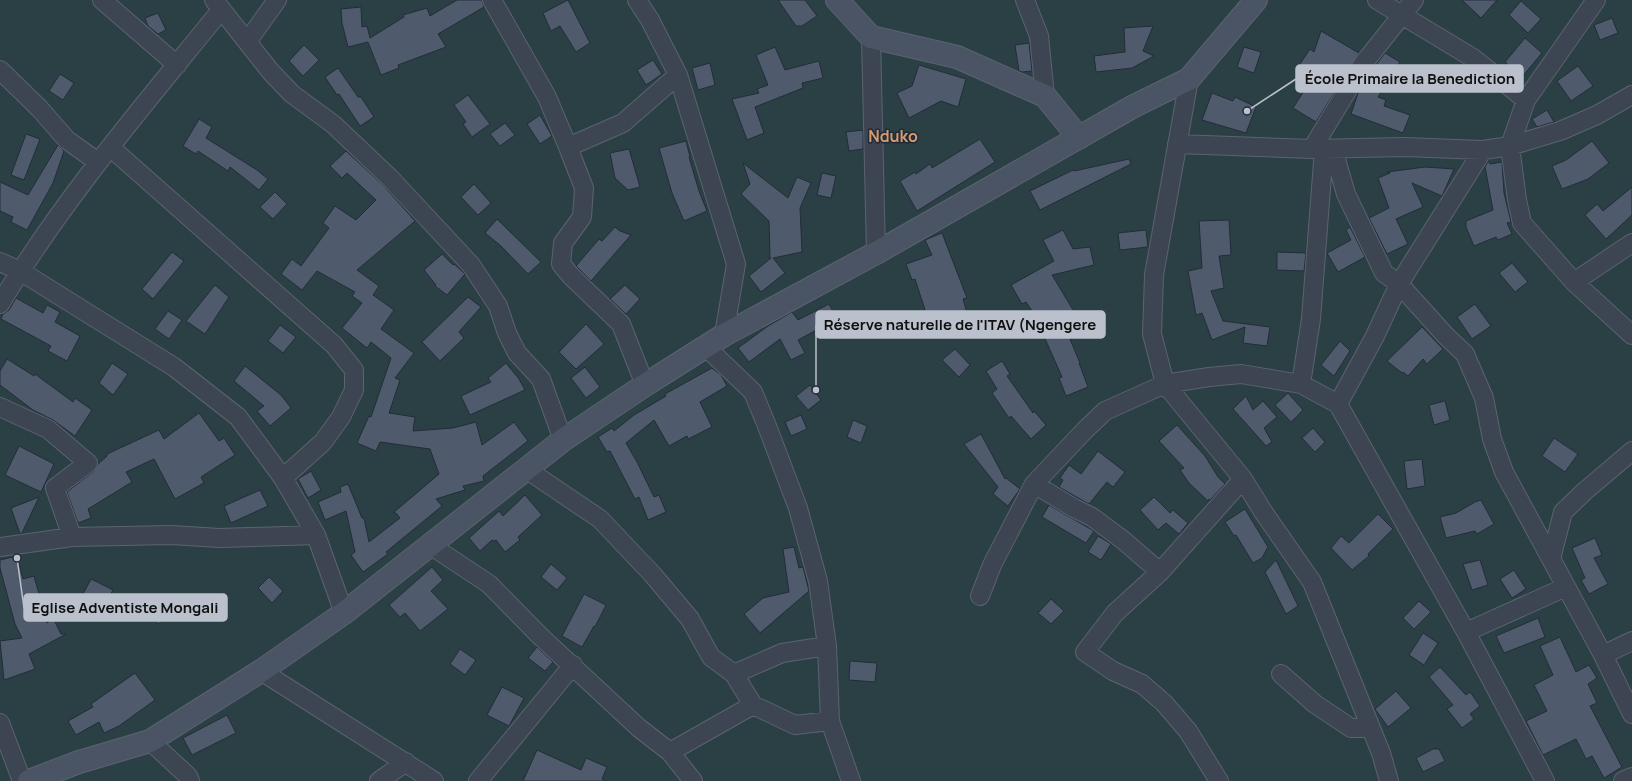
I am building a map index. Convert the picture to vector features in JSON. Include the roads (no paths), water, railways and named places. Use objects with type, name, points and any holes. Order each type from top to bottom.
[{"type":"street","points":[[102,0],[177,65]]},
{"type":"street","points":[[247,42],[277,0]]},
{"type":"street","points":[[492,0],[547,97],[584,188],[582,217],[563,244],[561,264],[571,276],[621,324],[645,385]]},
{"type":"street","points":[[637,0],[650,20],[678,75],[736,264],[715,341]]},
{"type":"street","points":[[837,0],[871,37],[957,57],[1045,96],[1079,138]]},
{"type":"street","points":[[1024,0],[1038,36],[1045,96]]},
{"type":"street","points":[[29,781],[79,762],[150,741],[262,671],[344,613],[563,440],[645,385],[715,341],[876,253],[1134,106],[1189,80],[1256,0]]},
{"type":"street","points":[[1377,0],[1473,58],[1526,100]]},
{"type":"street","points":[[1301,384],[1311,319],[1323,149],[1363,64],[1400,15],[1414,0]]},
{"type":"street","points":[[1596,0],[1526,100],[1510,146],[1517,200],[1522,222],[1574,282],[1632,335]]},
{"type":"street","points":[[0,304],[20,271],[98,162],[177,65],[218,5],[271,72],[292,94],[332,124],[390,178],[471,266],[498,306],[507,333],[517,352],[541,379],[563,440]]},
{"type":"street","points":[[871,37],[876,253]]},
{"type":"street","points":[[0,70],[40,109],[67,140],[98,162]]},
{"type":"street","points":[[568,147],[623,123],[678,75]]},
{"type":"street","points":[[1189,80],[1154,275],[1152,334],[1165,384],[1243,479],[1264,513],[1312,582],[1381,753],[1389,781]]},
{"type":"street","points":[[1177,144],[1323,149],[1404,147],[1483,150],[1510,146],[1560,131],[1597,115],[1632,95]]},
{"type":"street","points":[[110,147],[334,345],[354,370],[354,390],[341,417],[323,442],[283,478]]},
{"type":"street","points":[[1323,149],[1384,273],[1399,284],[1446,336],[1465,354],[1484,398],[1492,439],[1504,472],[1603,655],[1632,714]]},
{"type":"street","points":[[1338,404],[1376,336],[1399,284],[1483,150]]},
{"type":"street","points":[[1574,282],[1632,244]]},
{"type":"street","points":[[0,262],[20,271],[174,367],[238,417],[283,478],[316,535],[344,613]]},
{"type":"street","points":[[715,341],[753,392],[768,426],[800,515],[818,581],[827,646],[830,721],[851,781]]},
{"type":"street","points":[[980,596],[992,565],[1034,484],[1105,411],[1165,384],[1209,377],[1241,374],[1301,384],[1338,404],[1466,632],[1545,781]]},
{"type":"street","points":[[0,407],[48,429],[88,463],[55,488],[72,538]]},
{"type":"street","points":[[1551,559],[1563,512],[1632,451]]},
{"type":"street","points":[[526,469],[600,519],[653,575],[690,619],[711,657],[734,674],[753,704],[794,725],[830,721]]},
{"type":"street","points":[[1219,781],[1188,731],[1164,703],[1142,684],[1113,671],[1085,652],[1115,613],[1160,572],[1243,479]]},
{"type":"street","points":[[1034,484],[1074,508],[1092,516],[1160,572]]},
{"type":"street","points":[[0,547],[72,538],[171,535],[220,538],[316,535]]},
{"type":"street","points":[[430,545],[489,584],[540,636],[639,728],[670,752],[693,781]]},
{"type":"street","points":[[1466,632],[1566,587]]},
{"type":"street","points":[[1603,655],[1632,641]]},
{"type":"street","points":[[734,674],[782,654],[827,646]]},
{"type":"street","points":[[478,781],[572,665]]},
{"type":"street","points":[[262,671],[434,781]]},
{"type":"street","points":[[1281,674],[1315,704],[1350,728],[1370,728]]},
{"type":"street","points":[[670,752],[753,704]]},
{"type":"street","points":[[0,723],[22,781]]},
{"type":"street","points":[[150,741],[188,776],[190,781]]},
{"type":"street","points":[[379,781],[406,762]]},
{"type":"street","points":[[1623,781],[1632,778]]},
{"type":"place","name":"École Primaire la Benediction","points":[[1247,111]]},
{"type":"place","name":"Réserve naturelle de l'ITAV (Ngengere","points":[[816,390]]},
{"type":"place","name":"Eglise Adventiste Mongali","points":[[17,558]]},
{"type":"district","name":"Nduko","points":[[893,136]]}]
